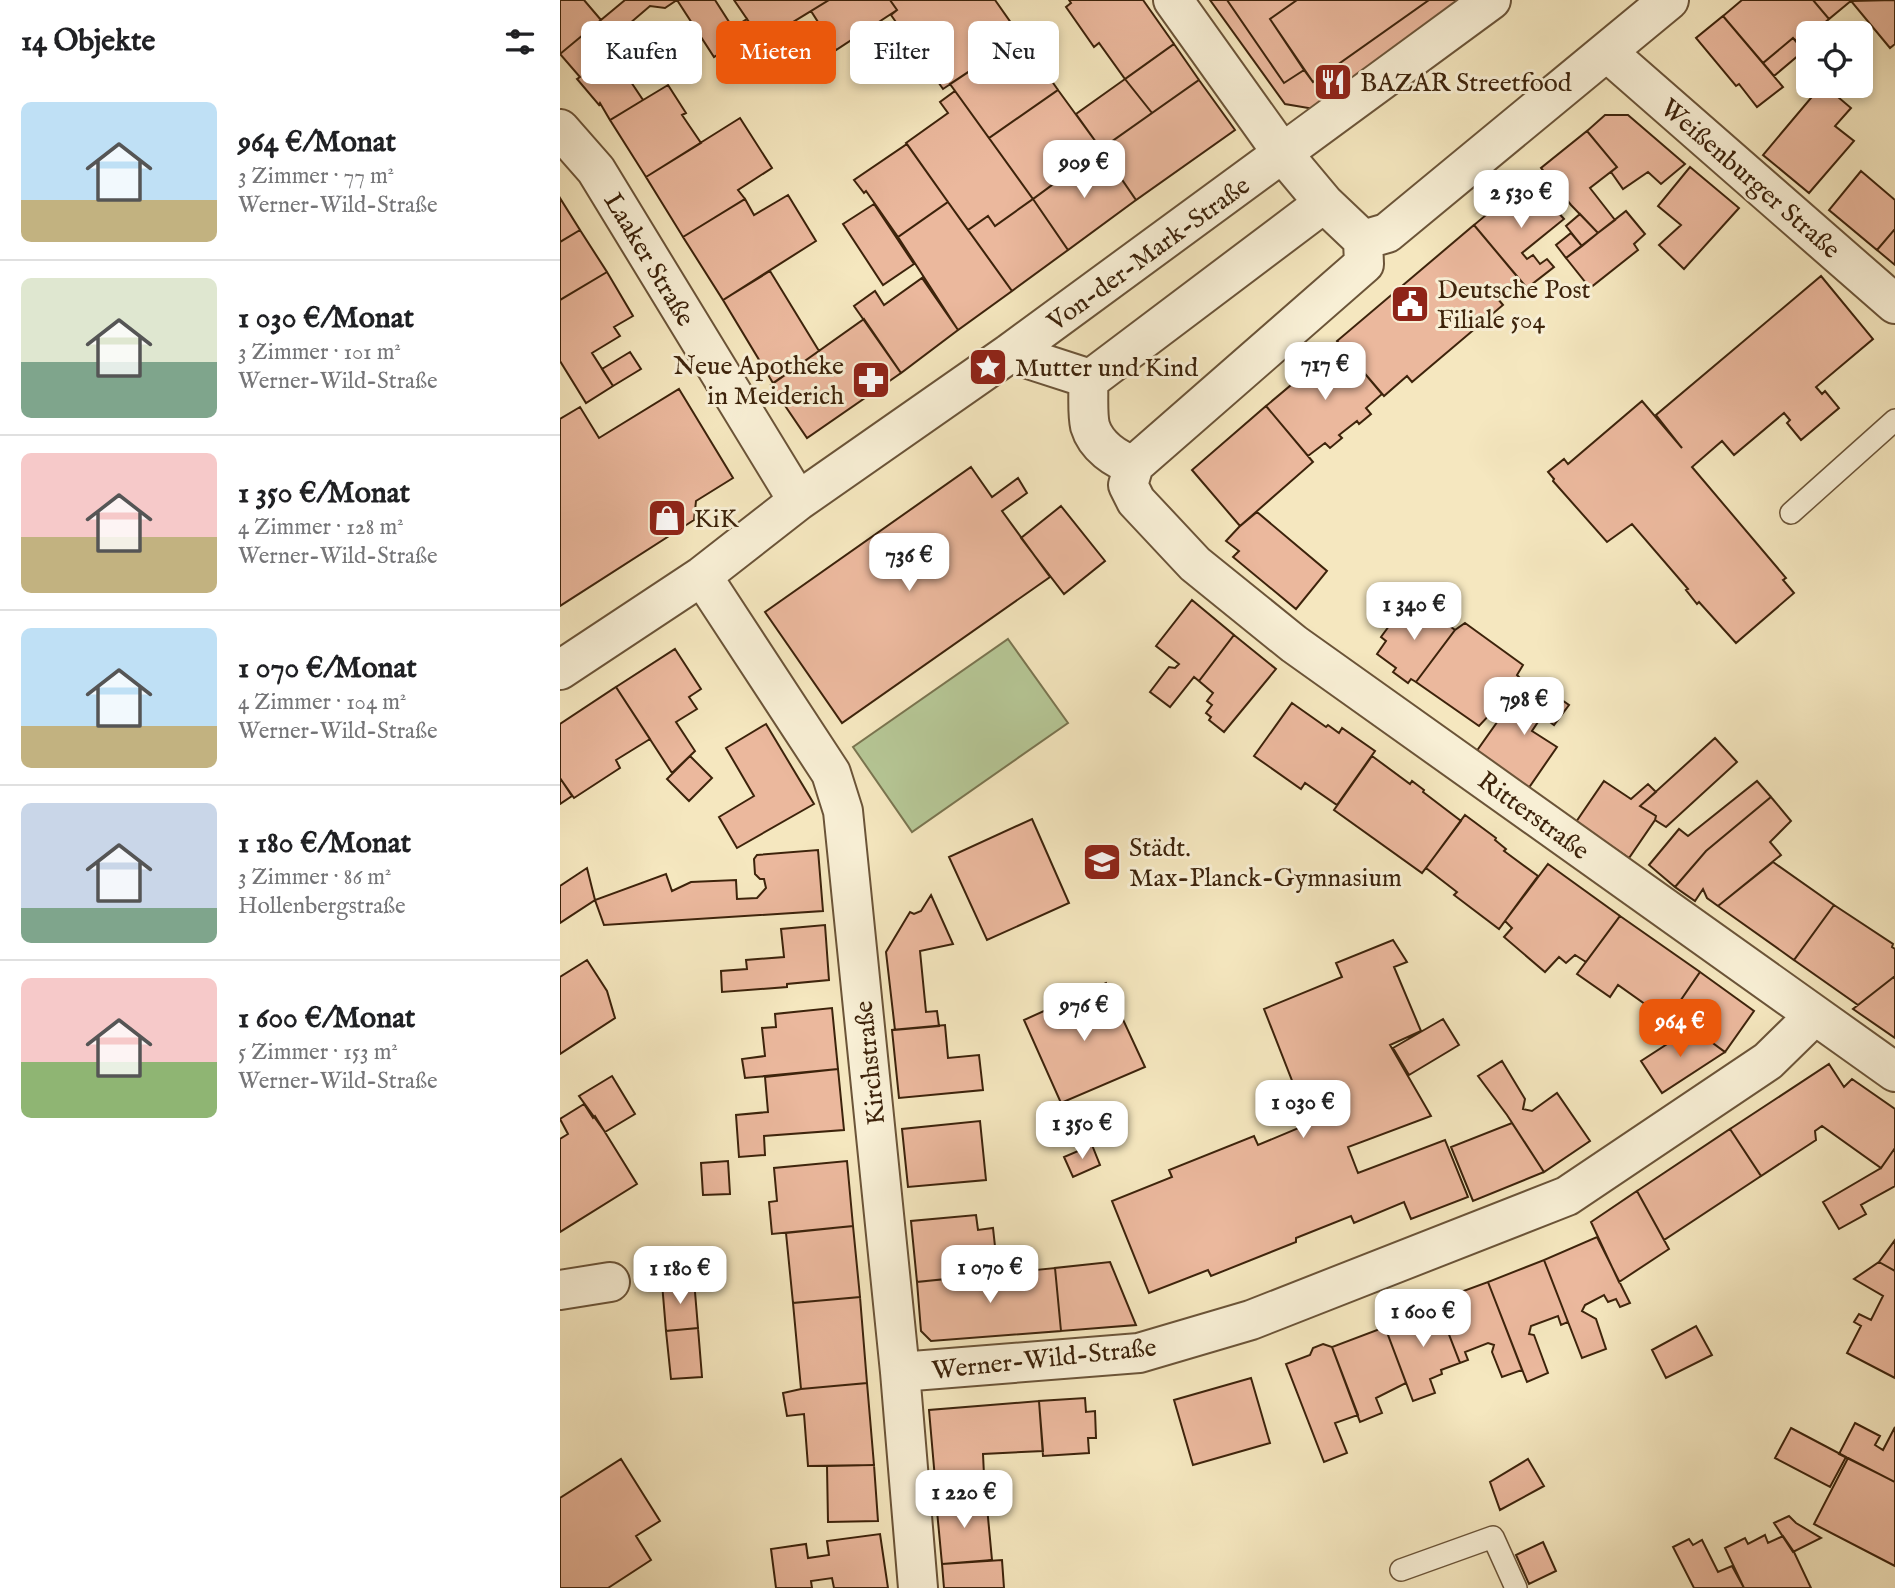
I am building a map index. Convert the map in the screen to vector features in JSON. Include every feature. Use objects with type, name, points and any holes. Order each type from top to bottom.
[{"type":"street","points":[[1088,381],[1090,427],[1107,451],[1120,461],[1135,465],[1364,264],[1363,240],[1324,203],[1283,154],[1173,0]]},
{"type":"street","name":"Von-der-Mark-Straße","points":[[560,670],[702,576],[798,501],[1010,353],[1491,0]]},
{"type":"street","points":[[1363,240],[1387,233],[1669,0]]},
{"type":"street","name":"Weißenburger Straße","points":[[1608,53],[1895,304]]},
{"type":"street","name":"Laaker Straße","points":[[560,129],[596,170],[798,501]]},
{"type":"street","points":[[1088,381],[1324,203]]},
{"type":"street","points":[[1010,353],[1081,376],[1088,381]]},
{"type":"street","name":"Ritterstraße","points":[[1135,465],[1128,485],[1136,501],[1195,564],[1294,644],[1895,1072]]},
{"type":"street","name":"Kirchstraße","points":[[702,576],[831,773],[843,811],[900,1372],[918,1588]]},
{"type":"street","name":"Werner-Wild-Straße","points":[[900,1372],[1139,1353],[1251,1320],[1567,1196],[1768,1061],[1815,1015]]},
{"type":"street","points":[[560,1290],[610,1282]]},
{"type":"lane","points":[[1791,513],[1895,419]]},
{"type":"lane","points":[[1401,1570],[1493,1537],[1516,1588]]},
{"type":"green space","points":[[1008,639],[1068,723],[912,832],[853,747]]},
{"type":"building","points":[[560,0],[584,0],[601,20],[581,21],[581,37],[560,54]]},
{"type":"building","points":[[625,0],[677,0],[665,8],[650,6],[632,21],[600,21]]},
{"type":"building","points":[[677,0],[715,0],[728,21],[716,21],[716,56],[714,57],[702,39],[702,21],[691,21]]},
{"type":"building","points":[[734,0],[829,0],[795,21],[748,21]]},
{"type":"building","points":[[829,0],[890,0],[897,10],[880,21],[850,21],[850,41],[836,50],[836,21],[817,21],[811,11]]},
{"type":"building","points":[[890,0],[995,0],[1010,21],[968,21],[968,72],[954,82],[954,21],[895,21],[891,15],[897,10]]},
{"type":"building","points":[[1069,0],[1143,0],[1174,44],[1125,79],[1099,43],[1094,47],[1066,7],[1071,3]]},
{"type":"building","points":[[1210,0],[1227,0],[1284,83],[1304,70],[1313,82],[1429,0],[1464,0],[1314,109],[1285,104]]},
{"type":"building","points":[[1227,0],[1297,0],[1270,19],[1304,70],[1284,83]]},
{"type":"building","points":[[1297,0],[1429,0],[1313,82],[1270,19]]},
{"type":"building","points":[[1742,0],[1813,0],[1829,19],[1796,21],[1796,42],[1793,38],[1763,63],[1723,16]]},
{"type":"building","points":[[1813,0],[1852,0],[1829,19]]},
{"type":"building","points":[[1895,0],[1895,44],[1890,48],[1873,28],[1873,21],[1868,21],[1851,1]]},
{"type":"building","points":[[1723,16],[1783,87],[1757,107],[1696,38]]},
{"type":"building","points":[[581,37],[581,84],[577,79],[580,77],[560,54]]},
{"type":"building","points":[[1793,38],[1796,41],[1796,57],[1774,76],[1763,63]]},
{"type":"building","points":[[1174,44],[1199,80],[1152,113],[1125,79]]},
{"type":"building","points":[[968,72],[968,84],[1054,84],[1058,90],[989,138],[950,84],[954,84]]},
{"type":"building","points":[[1125,79],[1152,113],[1101,149],[1076,114]]},
{"type":"building","points":[[1199,80],[1235,130],[1136,200],[1101,149]]},
{"type":"building","points":[[581,84],[632,84],[643,100],[610,120],[600,103],[599,105]]},
{"type":"building","points":[[668,85],[686,113],[682,115],[701,143],[646,177],[610,120]]},
{"type":"building","points":[[1058,90],[1101,149],[1033,199],[989,138]]},
{"type":"building","points":[[955,91],[1033,199],[995,226],[988,216],[968,230],[906,143],[948,113],[940,102]]},
{"type":"building","points":[[1811,98],[1839,98],[1851,108],[1835,126],[1854,141],[1809,193],[1763,155]]},
{"type":"building","points":[[1605,115],[1628,115],[1685,164],[1661,184],[1648,172],[1623,189],[1611,172],[1617,167],[1587,131]]},
{"type":"building","points":[[740,118],[772,168],[738,190],[745,199],[683,237],[646,177]]},
{"type":"building","points":[[1587,131],[1617,167],[1590,188],[1615,220],[1598,233],[1541,168]]},
{"type":"building","points":[[907,144],[948,202],[898,237],[866,191],[864,193],[854,180]]},
{"type":"building","points":[[1101,149],[1136,200],[1068,250],[1033,199]]},
{"type":"building","points":[[1690,167],[1739,208],[1684,269],[1659,245],[1681,225],[1658,206]]},
{"type":"building","points":[[1861,171],[1895,200],[1895,229],[1877,250],[1829,210]]},
{"type":"building","points":[[1529,179],[1564,219],[1522,253],[1527,259],[1533,255],[1540,264],[1547,259],[1554,267],[1527,288],[1474,225]]},
{"type":"building","points":[[788,195],[816,241],[723,300],[683,237],[745,199],[754,215]]},
{"type":"building","points":[[560,198],[580,230],[560,242]]},
{"type":"building","points":[[1033,199],[1068,250],[1012,291],[968,230],[988,216],[995,226]]},
{"type":"building","points":[[948,202],[1012,291],[958,330],[898,237]]},
{"type":"building","points":[[874,204],[914,264],[883,285],[843,224]]},
{"type":"building","points":[[1626,211],[1645,234],[1634,244],[1638,250],[1590,288],[1566,258]]},
{"type":"building","points":[[1580,214],[1598,233],[1582,246],[1566,226]]},
{"type":"building","points":[[1474,225],[1520,280],[1498,299],[1503,305],[1412,382],[1407,376],[1384,396],[1337,341]]},
{"type":"building","points":[[1895,229],[1895,265],[1877,250]]},
{"type":"building","points":[[580,230],[607,272],[560,300],[560,242]]},
{"type":"building","points":[[1571,233],[1582,246],[1566,258],[1556,245]]},
{"type":"building","points":[[770,271],[819,351],[773,383],[723,300]]},
{"type":"building","points":[[607,272],[633,316],[614,327],[620,336],[592,353],[613,386],[586,403],[560,361],[560,300]]},
{"type":"building","points":[[1821,276],[1873,339],[1816,387],[1822,394],[1825,391],[1839,408],[1801,440],[1787,423],[1790,420],[1784,413],[1734,455],[1722,441],[1692,467],[1786,578],[1783,580],[1794,593],[1736,643],[1699,602],[1697,604],[1686,590],[1688,589],[1632,524],[1607,542],[1548,472],[1564,459],[1568,464],[1642,401],[1682,448],[1656,415]]},
{"type":"building","points":[[922,278],[958,330],[901,373],[854,306],[875,291],[884,305]]},
{"type":"building","points":[[864,319],[901,373],[807,438],[771,385]]},
{"type":"building","points":[[1340,344],[1382,394],[1366,408],[1371,414],[1339,435],[1342,438],[1330,448],[1325,443],[1308,456],[1266,406]]},
{"type":"building","points":[[630,352],[641,369],[613,386],[602,369]]},
{"type":"building","points":[[679,389],[733,478],[696,501],[694,520],[560,606],[560,419],[580,407],[599,438]]},
{"type":"building","points":[[1266,406],[1313,462],[1240,526],[1192,470]]},
{"type":"building","points":[[971,467],[992,497],[1018,478],[1027,493],[1002,511],[1050,577],[842,723],[765,612]]},
{"type":"building","points":[[1061,506],[1105,561],[1064,594],[1021,538]]},
{"type":"building","points":[[1257,512],[1327,571],[1296,609],[1233,557],[1239,551],[1226,541]]},
{"type":"building","points":[[1192,600],[1234,635],[1199,681],[1194,677],[1170,707],[1150,692],[1169,667],[1175,668],[1179,664],[1156,646]]},
{"type":"building","points":[[1416,601],[1455,630],[1416,682],[1411,679],[1408,683],[1393,672],[1396,668],[1377,654],[1386,641],[1381,637],[1400,611],[1405,614]]},
{"type":"building","points":[[1465,623],[1523,665],[1517,675],[1522,680],[1479,726],[1416,682],[1455,630]]},
{"type":"building","points":[[1234,635],[1276,669],[1224,732],[1209,720],[1211,717],[1206,713],[1212,705],[1207,701],[1213,693],[1199,681]]},
{"type":"building","points":[[675,649],[701,689],[689,697],[697,709],[676,722],[695,751],[672,773],[616,687]]},
{"type":"building","points":[[1536,682],[1569,705],[1554,725],[1542,716],[1532,731],[1557,747],[1528,789],[1476,752],[1505,711],[1512,716]]},
{"type":"building","points":[[616,687],[650,739],[616,760],[620,768],[574,798],[560,778],[560,724]]},
{"type":"building","points":[[1292,703],[1326,727],[1328,725],[1339,733],[1342,728],[1375,751],[1337,805],[1305,783],[1301,789],[1254,756]]},
{"type":"building","points":[[766,724],[814,804],[737,848],[719,817],[754,796],[726,748]]},
{"type":"building","points":[[1715,738],[1737,762],[1666,827],[1655,820],[1656,816],[1640,806]]},
{"type":"building","points":[[690,756],[712,778],[689,801],[667,779]]},
{"type":"building","points":[[1372,756],[1410,784],[1412,781],[1461,821],[1422,873],[1334,810]]},
{"type":"building","points":[[560,778],[572,796],[560,804]]},
{"type":"building","points":[[1604,781],[1631,799],[1648,784],[1656,792],[1640,806],[1656,816],[1655,820],[1629,858],[1576,822]]},
{"type":"building","points":[[1757,781],[1771,797],[1706,851],[1675,887],[1649,865],[1679,829],[1688,836]]},
{"type":"building","points":[[1771,797],[1791,821],[1770,842],[1781,855],[1718,906],[1707,898],[1703,889],[1695,901],[1675,887],[1706,851]]},
{"type":"building","points":[[1465,815],[1496,838],[1506,849],[1504,851],[1538,876],[1499,929],[1454,895],[1457,892],[1426,868]]},
{"type":"building","points":[[1032,819],[1069,903],[987,940],[949,857]]},
{"type":"building","points":[[818,850],[823,911],[604,925],[595,900],[666,874],[672,891],[691,882],[736,880],[737,899],[757,898],[766,888],[764,879],[755,874],[754,859],[757,855]]},
{"type":"building","points":[[1773,862],[1834,905],[1794,960],[1718,906]]},
{"type":"building","points":[[1548,864],[1620,916],[1586,962],[1575,955],[1566,963],[1559,957],[1545,972],[1504,937],[1512,928],[1505,921]]},
{"type":"building","points":[[587,868],[595,900],[560,923],[560,886]]},
{"type":"building","points":[[931,895],[953,944],[920,951],[926,1012],[937,1011],[939,1026],[895,1030],[886,952],[910,912],[914,914],[921,911]]},
{"type":"building","points":[[1834,905],[1893,944],[1895,949],[1895,976],[1858,1005],[1794,960]]},
{"type":"building","points":[[1620,916],[1700,972],[1672,1013],[1656,1003],[1652,1009],[1618,985],[1610,997],[1577,974]]},
{"type":"building","points":[[825,925],[829,980],[787,984],[787,987],[722,992],[721,971],[747,969],[746,960],[784,957],[781,929]]},
{"type":"building","points":[[1393,940],[1407,962],[1394,967],[1421,1031],[1390,1045],[1431,1116],[1348,1147],[1358,1173],[1445,1140],[1468,1197],[1411,1219],[1404,1202],[1354,1223],[1351,1216],[1296,1238],[1296,1242],[1211,1276],[1208,1270],[1149,1293],[1112,1201],[1172,1177],[1169,1170],[1254,1136],[1258,1145],[1313,1122],[1297,1082],[1293,1083],[1264,1009],[1342,977],[1336,963]]},
{"type":"building","points":[[587,960],[607,991],[615,1018],[560,1054],[560,977]]},
{"type":"building","points":[[1700,972],[1754,1011],[1725,1052],[1672,1013]]},
{"type":"building","points":[[1895,976],[1895,1038],[1853,1009]]},
{"type":"building","points":[[1106,983],[1145,1067],[1061,1103],[1024,1020]]},
{"type":"building","points":[[832,1008],[838,1069],[745,1078],[742,1059],[765,1056],[762,1028],[776,1027],[775,1014]]},
{"type":"building","points":[[1443,1019],[1459,1045],[1409,1075],[1393,1048]]},
{"type":"building","points":[[945,1025],[948,1058],[979,1055],[983,1090],[899,1098],[892,1030]]},
{"type":"building","points":[[1692,1028],[1725,1052],[1662,1093],[1641,1061]]},
{"type":"building","points":[[1502,1061],[1525,1099],[1523,1109],[1532,1111],[1557,1093],[1590,1141],[1544,1172],[1478,1076]]},
{"type":"building","points":[[1829,1064],[1844,1087],[1852,1079],[1895,1109],[1895,1148],[1881,1168],[1822,1126],[1815,1131],[1816,1140],[1761,1176],[1730,1129]]},
{"type":"building","points":[[838,1069],[844,1130],[764,1136],[765,1155],[739,1157],[736,1115],[768,1112],[765,1077]]},
{"type":"building","points":[[612,1076],[635,1114],[605,1132],[579,1096]]},
{"type":"building","points":[[584,1104],[593,1118],[595,1116],[637,1184],[560,1232],[560,1139],[568,1134],[560,1119]]},
{"type":"building","points":[[980,1121],[986,1180],[908,1187],[902,1129]]},
{"type":"building","points":[[1512,1123],[1544,1172],[1473,1201],[1451,1147]]},
{"type":"building","points":[[1730,1129],[1761,1176],[1664,1240],[1637,1191]]},
{"type":"building","points":[[1092,1145],[1100,1165],[1073,1177],[1064,1157]]},
{"type":"building","points":[[1895,1148],[1895,1186],[1861,1205],[1866,1214],[1839,1229],[1823,1202],[1881,1168]]},
{"type":"building","points":[[728,1161],[730,1194],[703,1195],[701,1163]]},
{"type":"building","points":[[847,1161],[853,1226],[772,1234],[769,1202],[777,1201],[774,1168]]},
{"type":"building","points":[[1637,1191],[1669,1249],[1619,1282],[1591,1222]]},
{"type":"building","points":[[976,1215],[978,1230],[993,1228],[998,1274],[917,1282],[911,1221]]},
{"type":"building","points":[[853,1226],[860,1297],[793,1303],[786,1233]]},
{"type":"building","points":[[1597,1237],[1630,1303],[1620,1307],[1616,1299],[1608,1302],[1604,1295],[1585,1305],[1582,1311],[1596,1319],[1606,1349],[1582,1358],[1544,1260]]},
{"type":"building","points":[[1895,1240],[1895,1271],[1879,1262]]},
{"type":"building","points":[[1544,1260],[1568,1322],[1561,1325],[1558,1316],[1531,1326],[1529,1334],[1534,1335],[1548,1373],[1527,1382],[1488,1282]]},
{"type":"building","points":[[1110,1262],[1136,1325],[1061,1331],[1055,1268]]},
{"type":"building","points":[[1879,1262],[1895,1271],[1895,1378],[1847,1353],[1861,1326],[1854,1322],[1859,1314],[1871,1320],[1883,1296],[1854,1279]]},
{"type":"building","points":[[1055,1268],[1061,1331],[931,1341],[921,1331],[917,1282]]},
{"type":"building","points":[[694,1280],[698,1328],[666,1331],[662,1283]]},
{"type":"building","points":[[1488,1282],[1522,1370],[1502,1377],[1492,1352],[1494,1345],[1488,1343],[1465,1352],[1468,1360],[1460,1363],[1436,1301]]},
{"type":"building","points":[[860,1297],[867,1383],[801,1389],[793,1303]]},
{"type":"building","points":[[1436,1301],[1460,1363],[1441,1370],[1442,1374],[1430,1379],[1435,1393],[1413,1401],[1385,1327],[1424,1313],[1421,1307]]},
{"type":"building","points":[[1696,1326],[1712,1355],[1666,1378],[1652,1350]]},
{"type":"building","points":[[1385,1327],[1406,1383],[1376,1398],[1382,1413],[1360,1422],[1332,1347]]},
{"type":"building","points":[[698,1328],[702,1377],[671,1379],[666,1331]]},
{"type":"building","points":[[1323,1344],[1332,1347],[1358,1415],[1335,1423],[1347,1453],[1324,1462],[1286,1364],[1310,1355],[1313,1348]]},
{"type":"building","points":[[1251,1378],[1270,1443],[1193,1465],[1174,1400]]},
{"type":"building","points":[[867,1383],[874,1465],[808,1466],[804,1414],[787,1416],[783,1393]]},
{"type":"building","points":[[1085,1398],[1086,1412],[1095,1411],[1096,1438],[1088,1438],[1089,1453],[1043,1456],[1039,1401]]},
{"type":"building","points":[[1039,1401],[1043,1451],[983,1454],[984,1475],[935,1479],[929,1410]]},
{"type":"building","points":[[1855,1423],[1880,1436],[1875,1445],[1883,1450],[1895,1427],[1895,1482],[1839,1454]]},
{"type":"building","points":[[1791,1428],[1846,1457],[1830,1487],[1775,1458]]},
{"type":"building","points":[[1848,1458],[1895,1482],[1895,1566],[1814,1524]]},
{"type":"building","points":[[621,1459],[660,1521],[636,1536],[651,1560],[608,1588],[560,1588],[560,1498]]},
{"type":"building","points":[[1528,1459],[1544,1486],[1500,1510],[1490,1482]]},
{"type":"building","points":[[874,1465],[878,1521],[828,1522],[827,1466]]},
{"type":"building","points":[[986,1496],[992,1560],[942,1564],[936,1500]]},
{"type":"building","points":[[1789,1516],[1821,1538],[1793,1552],[1774,1523]]},
{"type":"building","points":[[880,1534],[888,1588],[834,1588],[832,1578],[811,1581],[812,1588],[776,1588],[771,1549],[806,1544],[808,1558],[829,1555],[827,1541]]},
{"type":"building","points":[[1765,1535],[1768,1543],[1783,1536],[1811,1588],[1744,1588],[1725,1548],[1745,1538],[1748,1544]]},
{"type":"building","points":[[1689,1539],[1693,1545],[1702,1540],[1718,1572],[1732,1566],[1744,1588],[1694,1588],[1673,1547]]},
{"type":"building","points":[[1543,1542],[1556,1571],[1529,1584],[1516,1555]]},
{"type":"building","points":[[1002,1560],[1004,1588],[944,1588],[942,1564]]},
{"type":"place","name":"BAZAR Streetfood","points":[[1333,82]]},
{"type":"place","name":"Deutsche Post Filiale 504","points":[[1410,304]]},
{"type":"place","name":"Mutter und Kind","points":[[988,367]]},
{"type":"place","name":"Neue Apotheke in Meiderich","points":[[871,380]]},
{"type":"place","name":"KiK","points":[[667,518]]},
{"type":"place","name":"Städt. Max-Planck-Gymnasium","points":[[1102,862]]}]
